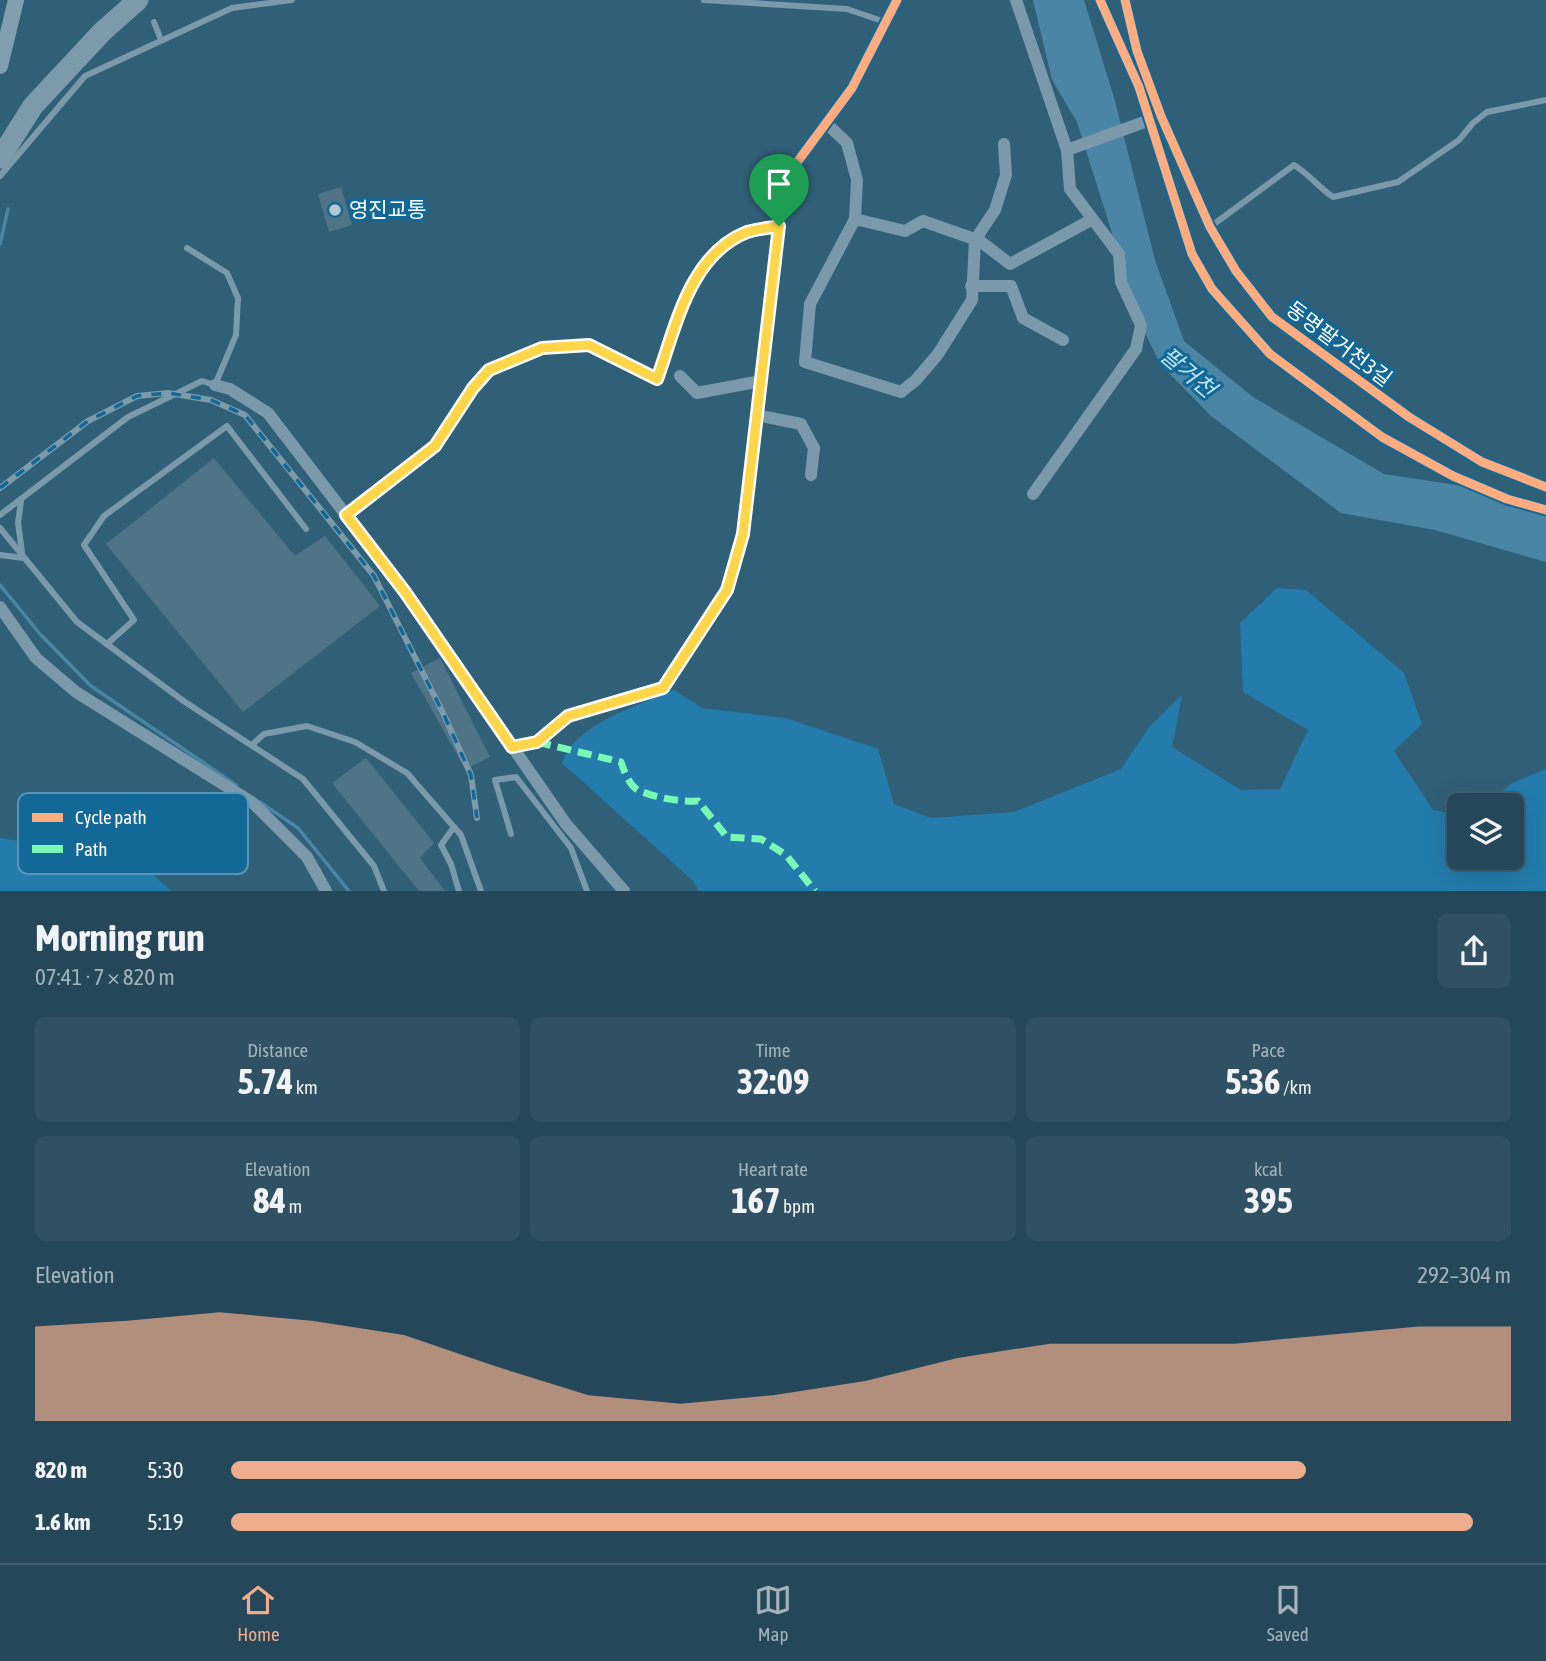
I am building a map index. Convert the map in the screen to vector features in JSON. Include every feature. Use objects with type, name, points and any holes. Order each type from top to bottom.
[{"type":"highway","points":[[0,158],[33,106],[102,32],[138,0]]},
{"type":"main road","points":[[0,66],[16,0]]},
{"type":"street","points":[[512,747],[537,742],[568,716],[663,688],[727,590],[743,534],[784,180],[852,88],[897,0]]},
{"type":"street","points":[[1017,0],[1067,150],[1070,189],[1119,254],[1121,282],[1141,325],[1136,349],[1032,494]]},
{"type":"street","name":"동명팔거천3길","points":[[1124,1],[1152,120],[1168,132],[1210,227],[1236,271],[1272,317],[1409,417],[1482,462],[1546,487]]},
{"type":"street","points":[[1067,150],[1152,120]]},
{"type":"street","points":[[826,123],[848,143],[856,180],[855,219],[810,304],[805,362],[901,392],[916,380],[938,354],[972,300],[975,240],[995,210],[1006,175],[1004,144]]},
{"type":"street","points":[[855,219],[905,231],[923,221],[975,240],[1010,264],[1091,219]]},
{"type":"street","points":[[346,515],[435,446],[473,388],[489,370],[542,348],[589,345],[657,379],[692,283],[708,262],[717,251],[747,232],[779,226]]},
{"type":"street","points":[[971,286],[1011,285],[1023,318],[1063,340]]},
{"type":"street","points":[[680,376],[697,393],[761,382]]},
{"type":"street","points":[[215,385],[230,389],[268,413],[405,592],[566,824],[624,891]]},
{"type":"street","points":[[757,415],[801,424],[814,448],[811,475]]},
{"type":"street","points":[[0,607],[36,658],[76,692],[237,793]]},
{"type":"street","points":[[248,800],[307,857],[326,891]]},
{"type":"lane","points":[[0,176],[85,76],[232,8],[292,0]]},
{"type":"lane","points":[[704,0],[847,9],[885,22]]},
{"type":"lane","points":[[154,22],[161,40]]},
{"type":"lane","points":[[1210,227],[1294,165],[1308,173],[1321,189],[1333,197],[1398,182],[1459,140],[1473,123],[1487,112],[1546,100]]},
{"type":"lane","points":[[0,515],[128,416],[202,381],[215,385],[236,335],[237,298],[227,273],[187,248]]},
{"type":"lane","points":[[107,644],[134,620],[84,545],[104,516],[227,426],[306,528]]},
{"type":"lane","points":[[21,501],[18,533],[24,558]]},
{"type":"lane","points":[[0,528],[77,622],[185,702],[303,779],[374,866],[384,891]]},
{"type":"lane","points":[[0,555],[24,558]]},
{"type":"lane","points":[[252,745],[264,734],[307,726],[355,742],[407,773],[461,835],[481,891]]},
{"type":"lane","points":[[511,834],[495,780],[516,777],[571,848],[587,891]]},
{"type":"lane","points":[[454,827],[441,845],[451,864],[459,891]]},
{"type":"shaded area","points":[[1277,588],[1306,590],[1404,673],[1422,724],[1394,751],[1433,810],[1447,813],[1447,870],[1524,870],[1524,793],[1500,793],[1512,783],[1546,769],[1546,891],[699,891],[693,881],[562,763],[569,749],[594,727],[627,709],[674,690],[702,708],[785,718],[878,749],[894,804],[931,818],[1014,812],[1121,769],[1150,726],[1182,695],[1172,747],[1241,790],[1280,789],[1308,730],[1243,692],[1240,623]]},
{"type":"shaded area","points":[[0,838],[18,841],[18,874],[152,874],[171,891],[0,891]]},
{"type":"water","name":"팔거천","points":[[1033,0],[1084,0],[1115,101],[1155,260],[1184,341],[1253,397],[1384,474],[1463,486],[1546,515],[1546,562],[1435,530],[1341,513],[1211,416],[1161,365],[1141,325],[1077,122],[1052,80]]},
{"type":"building","name":"영진교통","points":[[341,187],[352,225],[329,232],[318,194]]},
{"type":"building","points":[[214,458],[295,556],[325,536],[380,606],[243,712],[106,544]]},
{"type":"building","points":[[440,658],[490,757],[465,769],[411,673]]},
{"type":"building","points":[[366,758],[434,843],[420,858],[445,891],[419,891],[332,783]]},
{"type":"waterway","points":[[0,244],[8,209]]},
{"type":"waterway","points":[[0,585],[40,634],[91,686],[236,785]]},
{"type":"waterway","points":[[260,802],[298,828],[349,891]]},
{"type":"railway","points":[[0,488],[88,421],[137,396],[168,393],[211,400],[245,415],[374,576],[471,775],[477,818]]},
{"type":"marked path","points":[[537,742],[621,762],[632,785],[645,793],[668,799],[698,801],[727,837],[761,839],[786,855],[815,891]]},
{"type":"cycle path","points":[[512,747],[537,742],[568,716],[663,688],[727,590],[743,534],[784,180],[852,88],[897,0]]},
{"type":"cycle path","points":[[1100,0],[1139,87],[1192,254],[1212,289],[1270,354],[1382,437],[1453,476],[1507,499],[1546,510]]},
{"type":"cycle path","points":[[1125,0],[1137,51],[1161,116],[1210,227],[1236,271],[1272,317],[1409,417],[1482,462],[1546,487]]},
{"type":"place","name":"영진교통","points":[[335,210]]},
{"type":"route","points":[[779,226],[743,534],[727,590],[663,688],[568,716],[537,742],[512,747],[405,592],[346,515],[435,446],[473,388],[489,370],[542,348],[589,345],[657,379],[692,283],[717,251],[747,232],[779,226]]}]
